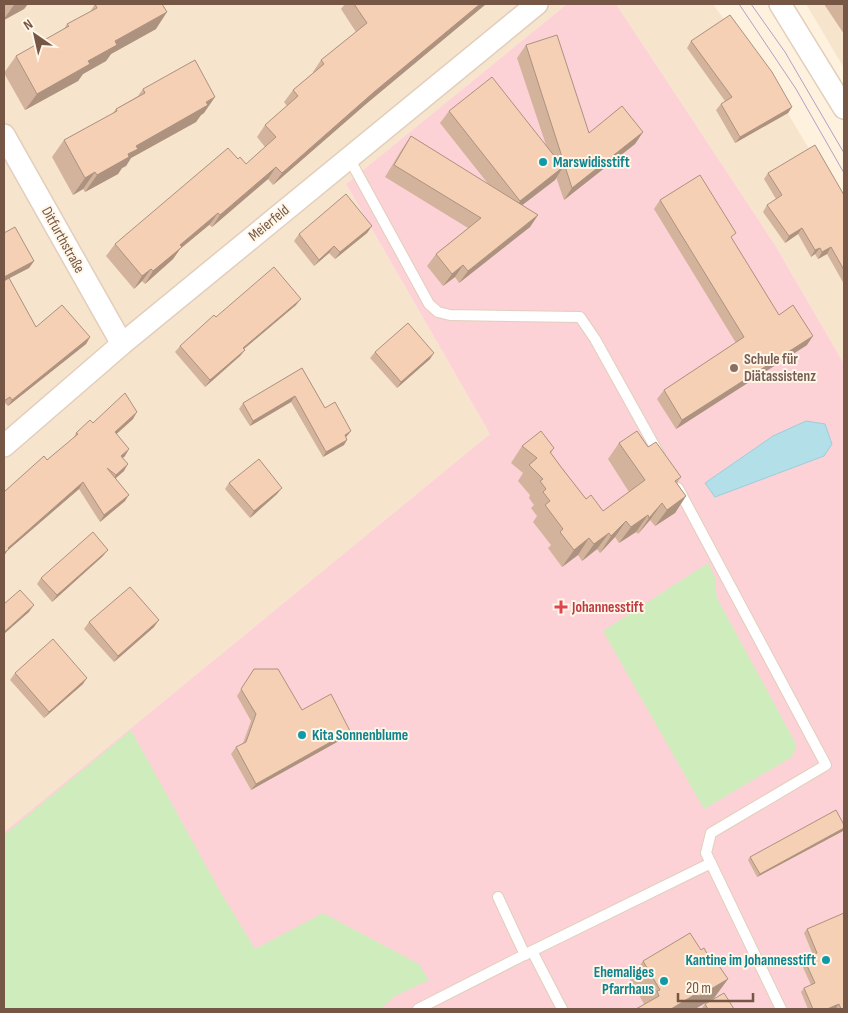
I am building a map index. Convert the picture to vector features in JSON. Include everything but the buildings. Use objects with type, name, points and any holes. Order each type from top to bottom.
[{"type":"street","name":"Meierfeld","points":[[4,446],[122,344],[537,4]]},
{"type":"street","points":[[780,4],[844,108]]},
{"type":"street","name":"Ditfurthstraße","points":[[4,135],[122,344]]},
{"type":"lane","points":[[349,158],[429,304],[438,312],[450,315],[580,317],[664,461]]},
{"type":"lane","points":[[673,478],[826,765],[711,833],[706,853],[781,1009]]},
{"type":"lane","points":[[418,1009],[711,863]]},
{"type":"lane","points":[[498,897],[562,1009]]},
{"type":"shaded area","points":[[4,4],[567,4],[346,184],[490,434],[4,832]]},
{"type":"shaded area","name":"Johannesstift","points":[[567,4],[616,4],[775,245],[844,364],[844,1009],[4,1009],[4,832],[490,434],[346,184]]},
{"type":"shaded area","points":[[616,4],[713,4],[766,77],[844,207],[844,364],[775,245]]},
{"type":"shaded area","points":[[806,4],[844,4],[844,68]]},
{"type":"green space","points":[[708,563],[715,577],[717,598],[795,742],[795,750],[792,757],[704,809],[603,631]]},
{"type":"green space","points":[[131,730],[220,891],[255,949],[323,913],[419,964],[429,980],[395,996],[381,1009],[4,1009],[4,835]]},
{"type":"water","points":[[806,421],[825,424],[832,444],[824,456],[715,497],[705,483],[773,436]]},
{"type":"tram line","points":[[739,4],[796,89],[844,173]]},
{"type":"tram line","points":[[751,4],[785,52],[844,153]]},
{"type":"place","name":"Marswidisstift","points":[[543,162]]},
{"type":"place","name":"Schule für Diätassistenz","points":[[734,368]]},
{"type":"place","name":"Johannesstift","points":[[561,607]]},
{"type":"place","name":"Kita Sonnenblume","points":[[302,735]]},
{"type":"place","name":"Kantine im Johannesstift","points":[[826,960]]},
{"type":"place","name":"Ehemaliges Pfarrhaus","points":[[664,981]]}]
